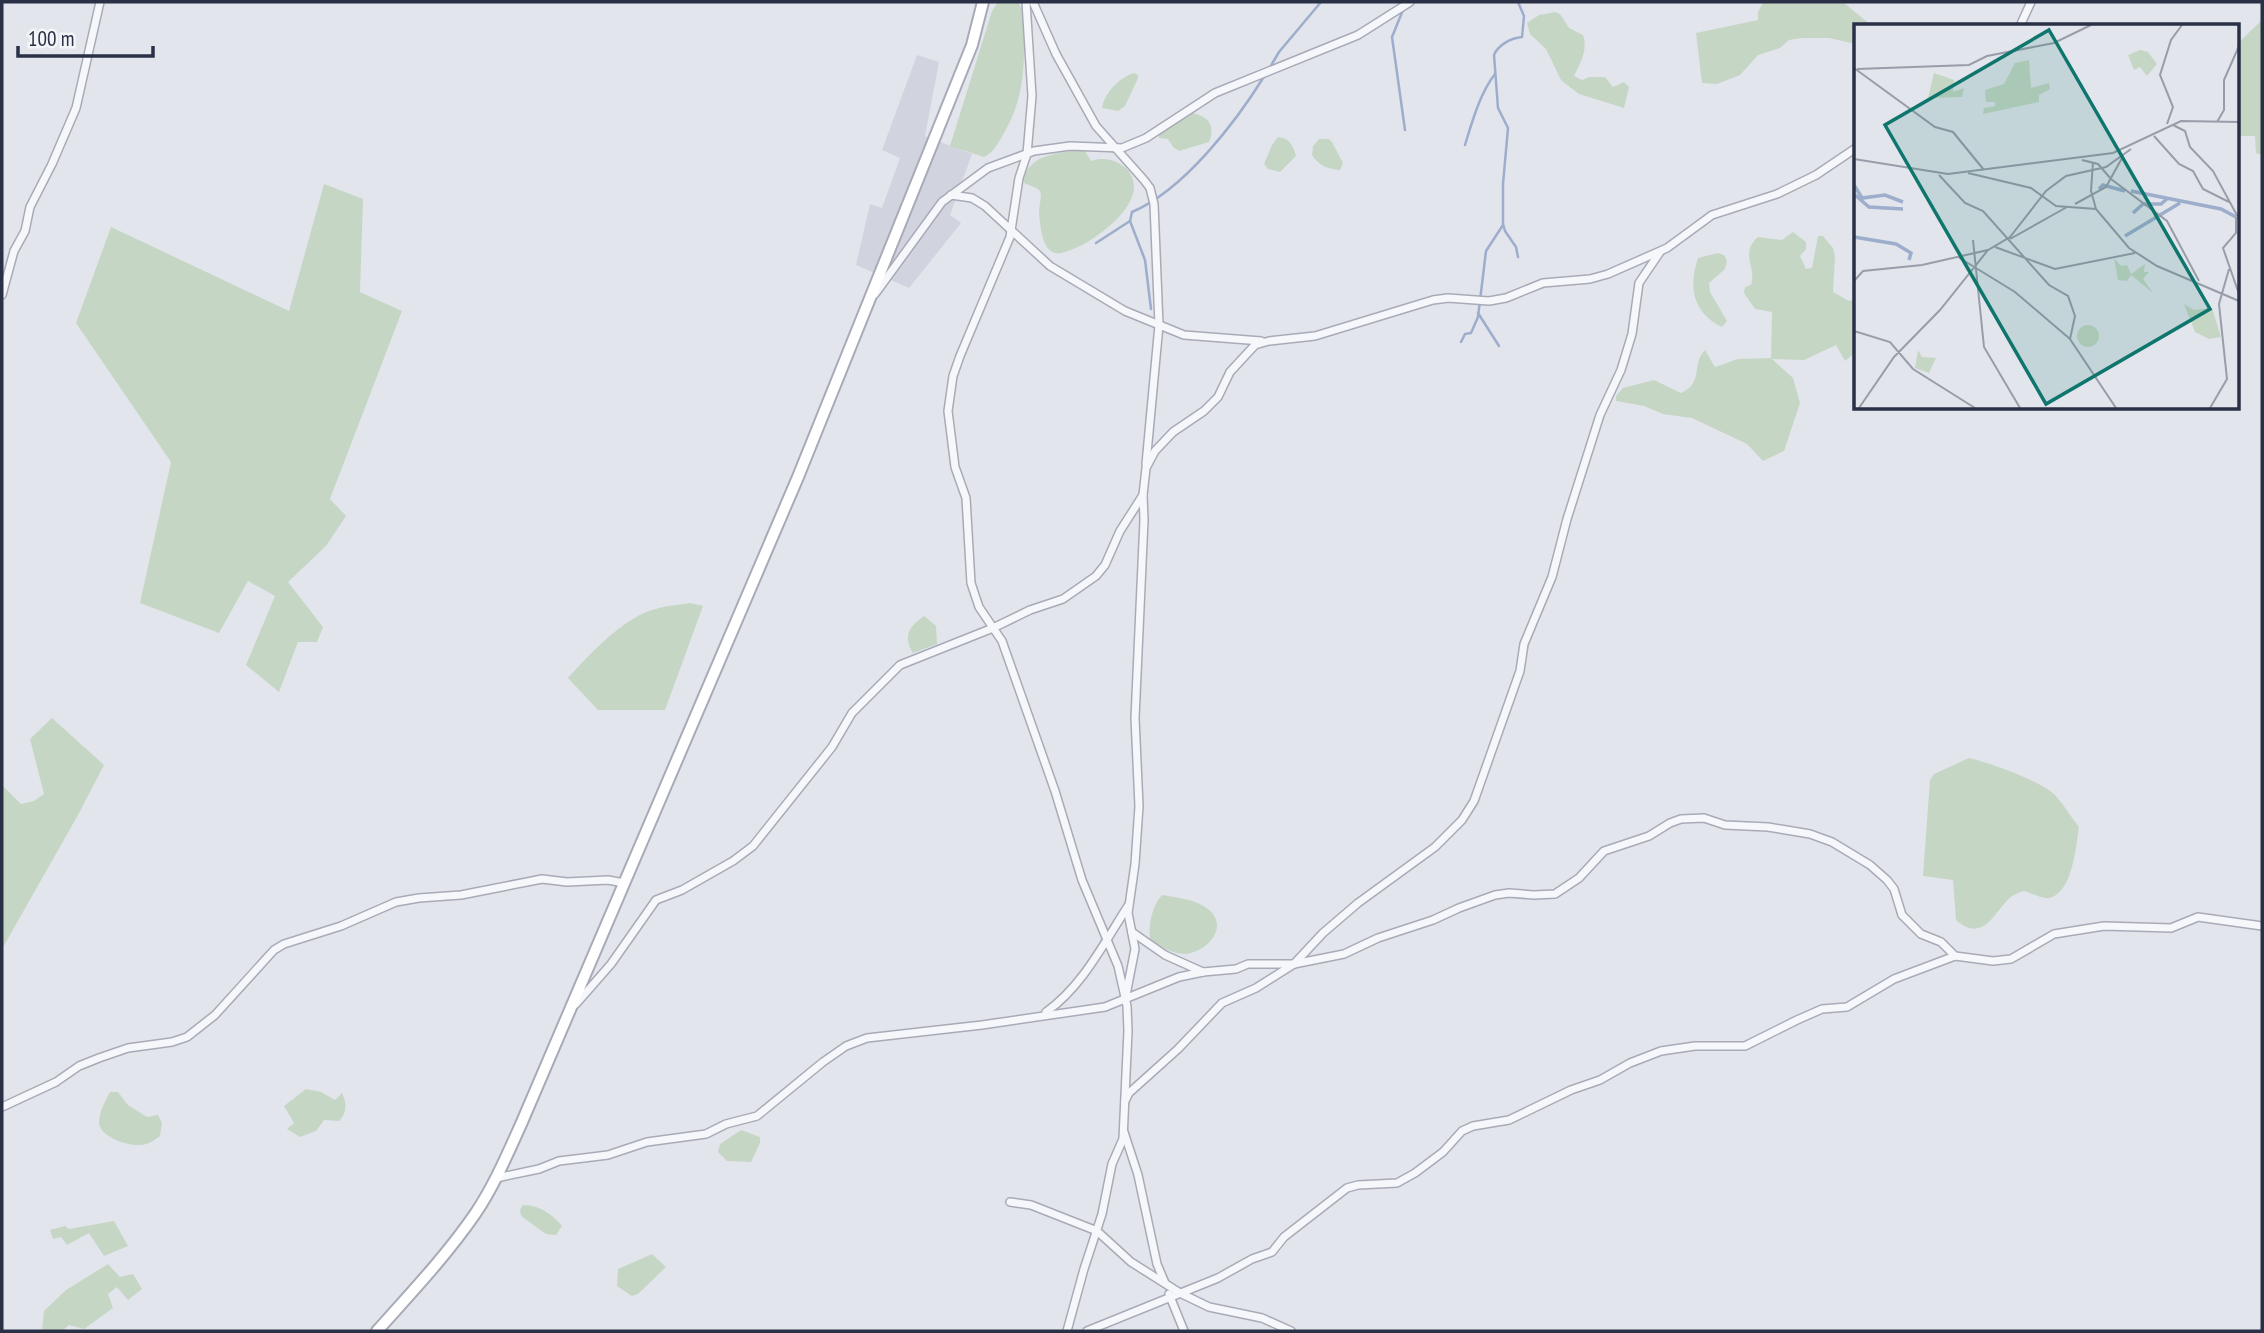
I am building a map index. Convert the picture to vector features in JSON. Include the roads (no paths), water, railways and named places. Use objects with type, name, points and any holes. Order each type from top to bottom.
[{"type":"street","points":[[2,295],[14,251],[25,231],[30,207],[76,108],[100,2]]},
{"type":"street","points":[[377,1331],[448,1249],[476,1212],[522,1122],[794,486],[972,45],[983,2]]},
{"type":"street","points":[[1026,2],[1032,96],[1027,154],[1019,178],[1012,231],[960,356],[953,376],[948,411],[955,467],[966,498],[971,583],[979,607],[1002,641],[1055,792],[1082,880],[1118,965],[1125,1000],[1128,1031],[1120,1147],[1108,1178],[1097,1231],[1067,1331]]},
{"type":"street","points":[[1033,2],[1056,54],[1096,126],[1150,188],[1154,204],[1159,325],[1143,495],[1135,718],[1139,806],[1135,864],[1128,906],[1134,960],[1125,1000]]},
{"type":"street","points":[[867,306],[926,222],[951,195],[988,168],[1027,154],[1070,146],[1116,148],[1146,138],[1215,93],[1358,35],[1410,2]]},
{"type":"street","points":[[2021,24],[2031,2]]},
{"type":"street","points":[[951,195],[972,198],[1050,266],[1125,311],[1184,335],[1269,341],[1315,336],[1433,300],[1448,298],[1489,301],[1506,298],[1543,283],[1590,279],[1608,274],[1661,251],[1712,215],[1777,194],[1816,175],[1854,149]]},
{"type":"street","points":[[1125,1101],[1129,1093],[1178,1049],[1222,1003],[1256,988],[1294,964],[1322,933],[1358,903],[1435,847],[1462,820],[1474,802],[1520,671],[1524,644],[1552,577],[1600,415],[1621,370],[1632,334],[1639,283],[1643,273],[1661,251]]},
{"type":"street","points":[[1146,468],[1156,451],[1173,432],[1204,411],[1218,397],[1230,372],[1243,356],[1255,345],[1269,341]]},
{"type":"street","points":[[568,1012],[611,964],[656,900],[682,890],[733,861],[753,846],[832,747],[852,713],[894,669],[1030,610],[1063,599],[1096,576],[1105,565],[1125,521],[1143,495]]},
{"type":"street","points":[[495,1178],[540,1169],[559,1161],[608,1154],[647,1142],[706,1134],[726,1124],[757,1116],[823,1062],[846,1046],[867,1038],[1105,1007],[1179,977],[1236,969],[1248,964],[1294,964],[1343,954],[1377,938],[1433,920],[1495,895],[1509,892],[1555,894],[1579,878],[1604,851],[1649,836],[1670,822],[1694,817],[1725,825],[1768,827],[1810,834],[1832,842],[1870,865],[1887,880],[1894,889],[1902,915],[1921,934],[1941,942],[1955,956]]},
{"type":"street","points":[[2,1107],[99,1058],[128,1048],[172,1042],[187,1037],[215,1015],[274,950],[284,944],[341,926],[396,902],[461,895],[542,878],[624,883]]},
{"type":"street","points":[[1042,1016],[1066,997],[1128,906]]},
{"type":"street","points":[[1087,1331],[1218,1278],[1252,1259],[1272,1252],[1294,1229],[1347,1188],[1397,1183],[1443,1152],[1462,1131],[1473,1126],[1509,1120],[1661,1051],[1695,1046],[1745,1046],[1822,1009],[1847,1007],[1894,979],[1955,956],[1993,961],[2011,959],[2054,934],[2104,926],[2171,928],[2198,917],[2262,926]]},
{"type":"street","points":[[1131,931],[1165,955],[1203,972]]},
{"type":"street","points":[[1123,1128],[1138,1174],[1157,1264],[1184,1331]]},
{"type":"street","points":[[1010,1202],[1031,1205],[1097,1231],[1131,1262],[1180,1293],[1209,1307],[1262,1318],[1291,1331]]},
{"type":"waterway","points":[[1269,69],[1279,52],[1321,2]]},
{"type":"waterway","points":[[1518,2],[1524,16],[1522,37],[1505,43],[1494,55],[1498,108],[1508,128],[1503,224],[1516,247],[1518,257]]},
{"type":"waterway","points":[[1403,10],[1392,37],[1405,130]]},
{"type":"waterway","points":[[1465,145],[1481,99],[1495,74]]},
{"type":"waterway","points":[[1151,309],[1145,260],[1130,221],[1132,212],[1171,188],[1207,153],[1265,75]]},
{"type":"waterway","points":[[1096,243],[1130,221]]},
{"type":"waterway","points":[[1461,342],[1465,334],[1471,333],[1478,317],[1486,251],[1503,225]]},
{"type":"waterway","points":[[1478,313],[1499,346]]}]
